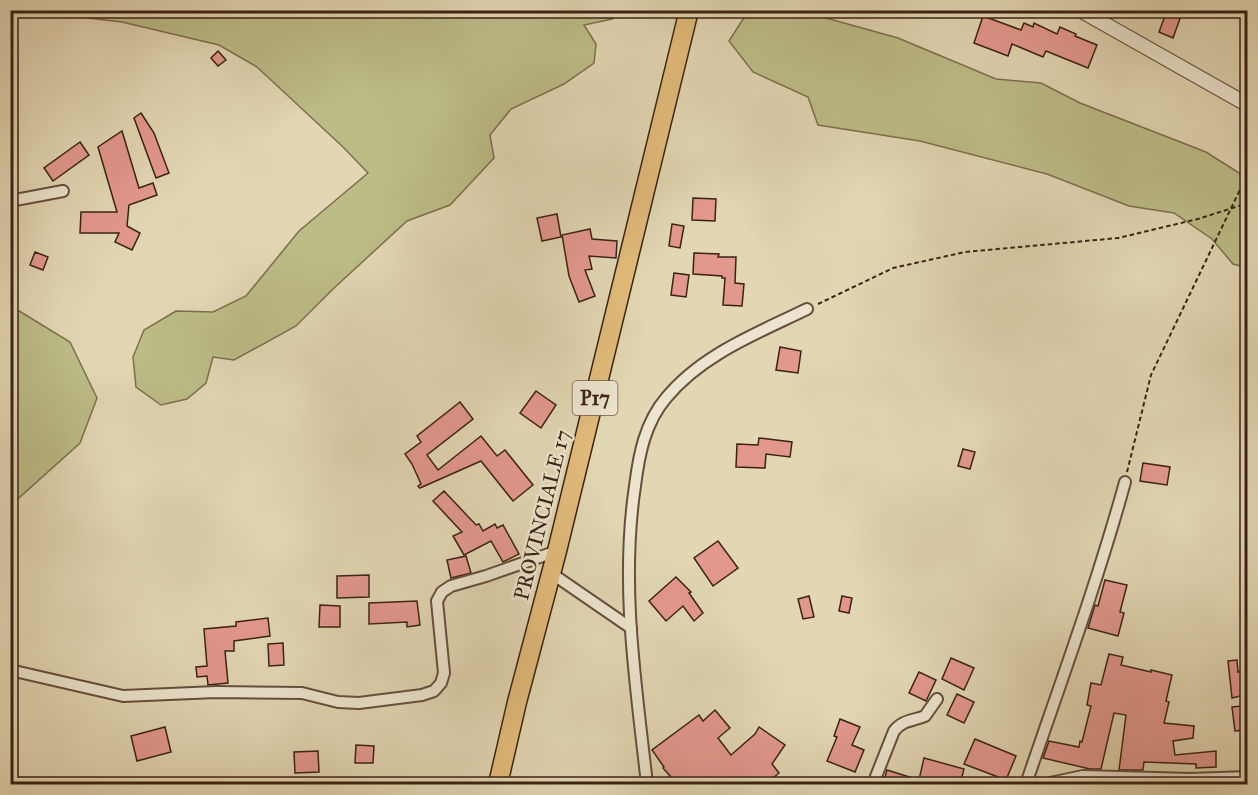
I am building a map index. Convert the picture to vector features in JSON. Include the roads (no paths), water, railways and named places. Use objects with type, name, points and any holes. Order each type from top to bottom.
[{"type":"main road","name":"PROVINCIALE 17","points":[[498,784],[689,10]]},
{"type":"street","points":[[1080,10],[1248,105]]},
{"type":"street","points":[[10,201],[63,191]]},
{"type":"street","points":[[647,784],[631,628],[628,566],[632,508],[642,444],[656,412],[667,396],[690,374],[739,342],[807,309]]},
{"type":"street","points":[[1026,784],[1094,585],[1125,482]]},
{"type":"street","points":[[10,670],[123,696],[216,692],[302,693],[338,702],[359,703],[422,694],[434,691],[444,673],[437,601],[442,592],[451,586],[557,551]]},
{"type":"street","points":[[551,573],[631,628]]},
{"type":"street","points":[[873,784],[894,731],[903,722],[925,716],[937,699]]},
{"type":"street","points":[[1045,784],[1083,776],[1190,779],[1248,777]]}]
